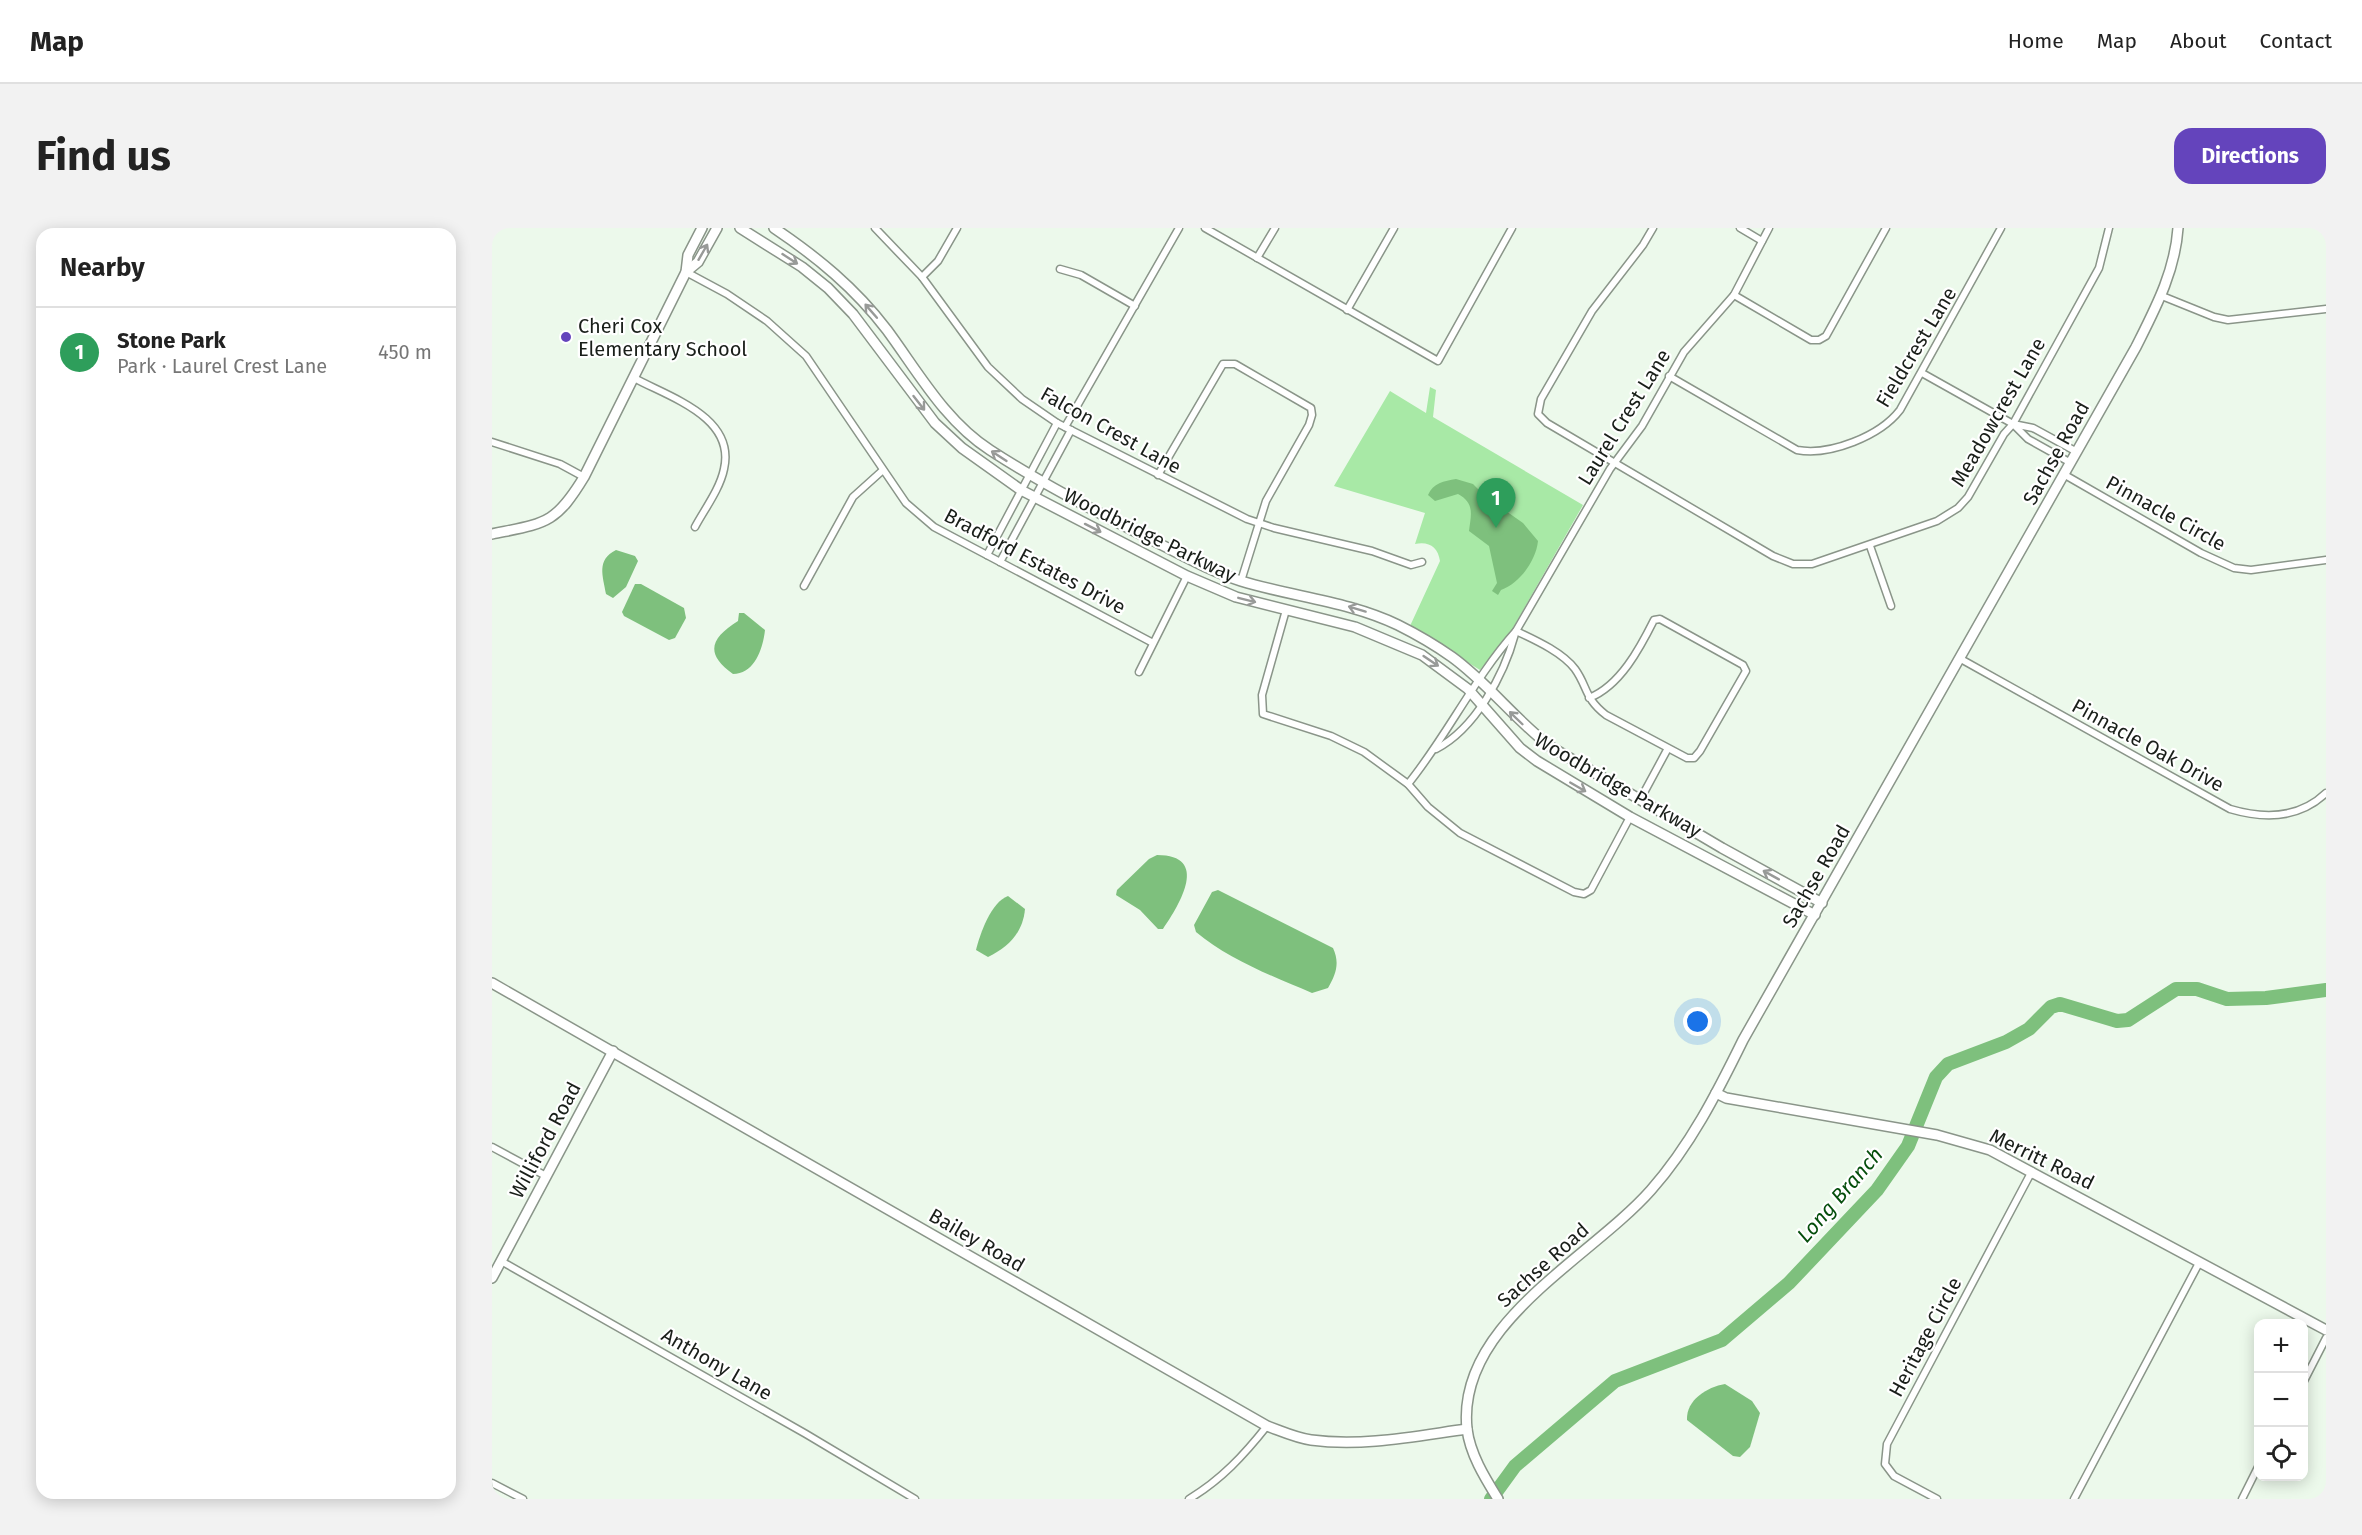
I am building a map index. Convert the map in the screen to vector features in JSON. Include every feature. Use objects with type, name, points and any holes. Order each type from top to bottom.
[{"type":"main road","points":[[492,534],[540,525],[557,515],[584,477],[686,272],[688,255],[702,228]]},
{"type":"main road","points":[[686,272],[698,262],[717,228]]},
{"type":"main road","name":"Woodbridge Parkway","points":[[740,228],[802,267],[828,288],[853,314],[935,423],[962,448],[1021,490],[1187,576],[1236,597],[1327,619],[1392,641],[1422,655],[1452,675],[1528,755],[1630,817],[1815,915]]},
{"type":"main road","name":"Woodbridge Parkway","points":[[774,228],[819,258],[849,286],[886,330],[921,380],[956,421],[986,448],[1028,475],[1206,567],[1241,581],[1376,615],[1399,625],[1453,657],[1545,742],[1640,800],[1822,903]]},
{"type":"main road","name":"Sachse Road","points":[[1498,1499],[1480,1469],[1467,1429],[1472,1380],[1476,1365],[1491,1340],[1506,1322],[1624,1218],[1652,1188],[1698,1127],[1743,1040],[2072,463],[2162,296],[2172,266],[2178,228]]},
{"type":"main road","name":"Bailey Road","points":[[492,983],[1267,1426],[1309,1440],[1345,1442],[1377,1441],[1467,1429]]},
{"type":"main road","name":"Williford Road","points":[[492,1278],[613,1051]]},
{"type":"main road","name":"Merritt Road","points":[[1716,1093],[1726,1098],[1937,1134],[1989,1150],[2326,1330]]},
{"type":"street","name":"Falcon Crest Lane","points":[[874,228],[921,277],[988,367],[1022,399],[1058,423],[1235,514],[1260,523],[1354,546],[1411,565],[1422,561]]},
{"type":"street","points":[[921,277],[938,261],[957,228]]},
{"type":"street","points":[[1000,562],[1068,428],[1179,228]]},
{"type":"street","points":[[1205,228],[1437,361],[1512,228]]},
{"type":"street","points":[[1257,258],[1275,228]]},
{"type":"street","points":[[1347,310],[1394,228]]},
{"type":"street","name":"Meadowcrest Lane","points":[[1653,228],[1643,245],[1592,311],[1541,399],[1538,414],[1547,423],[1773,556],[1793,564],[1812,564],[1870,546],[1937,521],[1958,508],[1968,497],[2013,424],[2099,268],[2109,228]]},
{"type":"street","points":[[1740,228],[1762,241]]},
{"type":"street","name":"Laurel Crest Lane","points":[[1436,750],[1442,734],[1496,654],[1516,631],[1615,463],[1642,426],[1684,352],[1734,295],[1769,228]]},
{"type":"street","points":[[1734,295],[1811,340],[1820,340],[1826,336],[1886,228]]},
{"type":"street","name":"Fieldcrest Lane","points":[[1669,376],[1797,450],[1811,453],[1875,433],[1890,423],[1922,373],[2001,228]]},
{"type":"street","points":[[1060,269],[1081,275],[1135,306]]},
{"type":"street","name":"Bradford Estates Drive","points":[[686,272],[727,294],[767,321],[806,356],[906,503],[934,527],[1153,643]]},
{"type":"street","points":[[2162,296],[2214,317],[2228,320],[2326,309]]},
{"type":"street","points":[[1158,475],[1220,368],[1228,362],[1302,401],[1312,411],[1309,425],[1266,501],[1241,581]]},
{"type":"street","points":[[1922,373],[2013,424],[2028,439],[2072,463]]},
{"type":"street","points":[[634,378],[697,410],[716,427],[724,447],[724,469],[695,527]]},
{"type":"street","points":[[987,555],[1058,423]]},
{"type":"street","points":[[2013,424],[2033,428],[2077,452]]},
{"type":"street","points":[[492,442],[560,464],[584,477]]},
{"type":"street","points":[[804,586],[853,497],[883,470]]},
{"type":"street","name":"Pinnacle Circle","points":[[2065,475],[2193,549],[2234,568],[2260,569],[2326,560]]},
{"type":"street","points":[[1870,546],[1891,606]]},
{"type":"street","points":[[1138,672],[1187,576]]},
{"type":"street","points":[[1286,610],[1262,696],[1263,714],[1346,742],[1364,752],[1408,784],[1428,807],[1460,833],[1579,894],[1591,890],[1630,817]]},
{"type":"street","points":[[1516,631],[1568,662],[1576,670],[1589,698],[1606,715],[1667,750],[1687,758],[1694,758],[1700,752],[1746,671],[1743,665],[1668,623],[1654,620],[1636,652],[1610,686],[1589,698]]},
{"type":"street","name":"Laurel Crest Lane","points":[[1436,750],[1451,742],[1481,704],[1508,659],[1516,631]]},
{"type":"street","name":"Pinnacle Oak Drive","points":[[1959,658],[2230,809],[2254,816],[2280,815],[2308,805],[2326,793]]},
{"type":"street","points":[[1408,784],[1436,750]]},
{"type":"street","points":[[1640,800],[1667,750]]},
{"type":"street","points":[[492,1147],[546,1176]]},
{"type":"street","name":"Heritage Circle","points":[[1937,1499],[1894,1476],[1885,1464],[1887,1444],[2032,1172]]},
{"type":"street","name":"Anthony Lane","points":[[501,1261],[806,1434],[915,1499]]},
{"type":"street","points":[[2074,1499],[2199,1263]]},
{"type":"street","points":[[2308,1373],[2326,1338]]},
{"type":"street","points":[[1189,1499],[1217,1481],[1240,1459],[1267,1426]]},
{"type":"street","points":[[2242,1499],[2254,1476]]},
{"type":"street","points":[[492,1483],[523,1499]]},
{"type":"shaded area","points":[[1430,387],[1436,390],[1433,417],[1583,505],[1510,633],[1480,670],[1410,626],[1440,561],[1432,546],[1425,543],[1415,544],[1425,513],[1334,486],[1390,391],[1426,413]]},
{"type":"shaded area","points":[[1456,479],[1473,484],[1486,497],[1523,523],[1538,541],[1537,549],[1526,571],[1514,583],[1501,590],[1498,595],[1492,591],[1497,583],[1489,546],[1469,531],[1471,510],[1467,501],[1458,494],[1435,501],[1428,495],[1436,485]]},
{"type":"shaded area","points":[[616,550],[635,556],[638,561],[626,587],[613,598],[606,594],[602,569],[606,559]]},
{"type":"shaded area","points":[[635,584],[641,584],[684,608],[686,618],[675,638],[669,640],[624,616],[622,612]]},
{"type":"shaded area","points":[[739,613],[744,613],[765,630],[760,652],[752,665],[741,673],[733,674],[718,659],[714,646],[722,634],[738,621]]},
{"type":"shaded area","points":[[1157,855],[1173,857],[1183,863],[1187,872],[1183,895],[1163,929],[1158,929],[1140,910],[1116,895],[1117,890],[1149,859]]},
{"type":"shaded area","points":[[1218,890],[1333,948],[1336,968],[1328,988],[1312,993],[1282,981],[1222,951],[1196,932],[1194,925],[1212,892]]},
{"type":"shaded area","points":[[1008,896],[1025,909],[1024,917],[1014,938],[1002,949],[988,957],[976,950],[980,936],[991,912],[1002,899]]},
{"type":"shaded area","points":[[1725,1384],[1752,1401],[1760,1413],[1750,1447],[1740,1457],[1733,1456],[1687,1420],[1690,1406],[1699,1396],[1711,1388]]},
{"type":"waterway","name":"Long Branch","points":[[1491,1499],[1515,1466],[1615,1381],[1722,1340],[1789,1283],[1877,1190],[1908,1146],[1936,1077],[1948,1064],[2006,1042],[2029,1029],[2051,1007],[2060,1004],[2117,1021],[2128,1020],[2176,989],[2197,989],[2227,999],[2266,998],[2326,990]]},
{"type":"place","name":"Cheri Cox Elementary School","points":[[566,337]]},
{"type":"place","name":"Stone Park","points":[[1496,528]]}]
